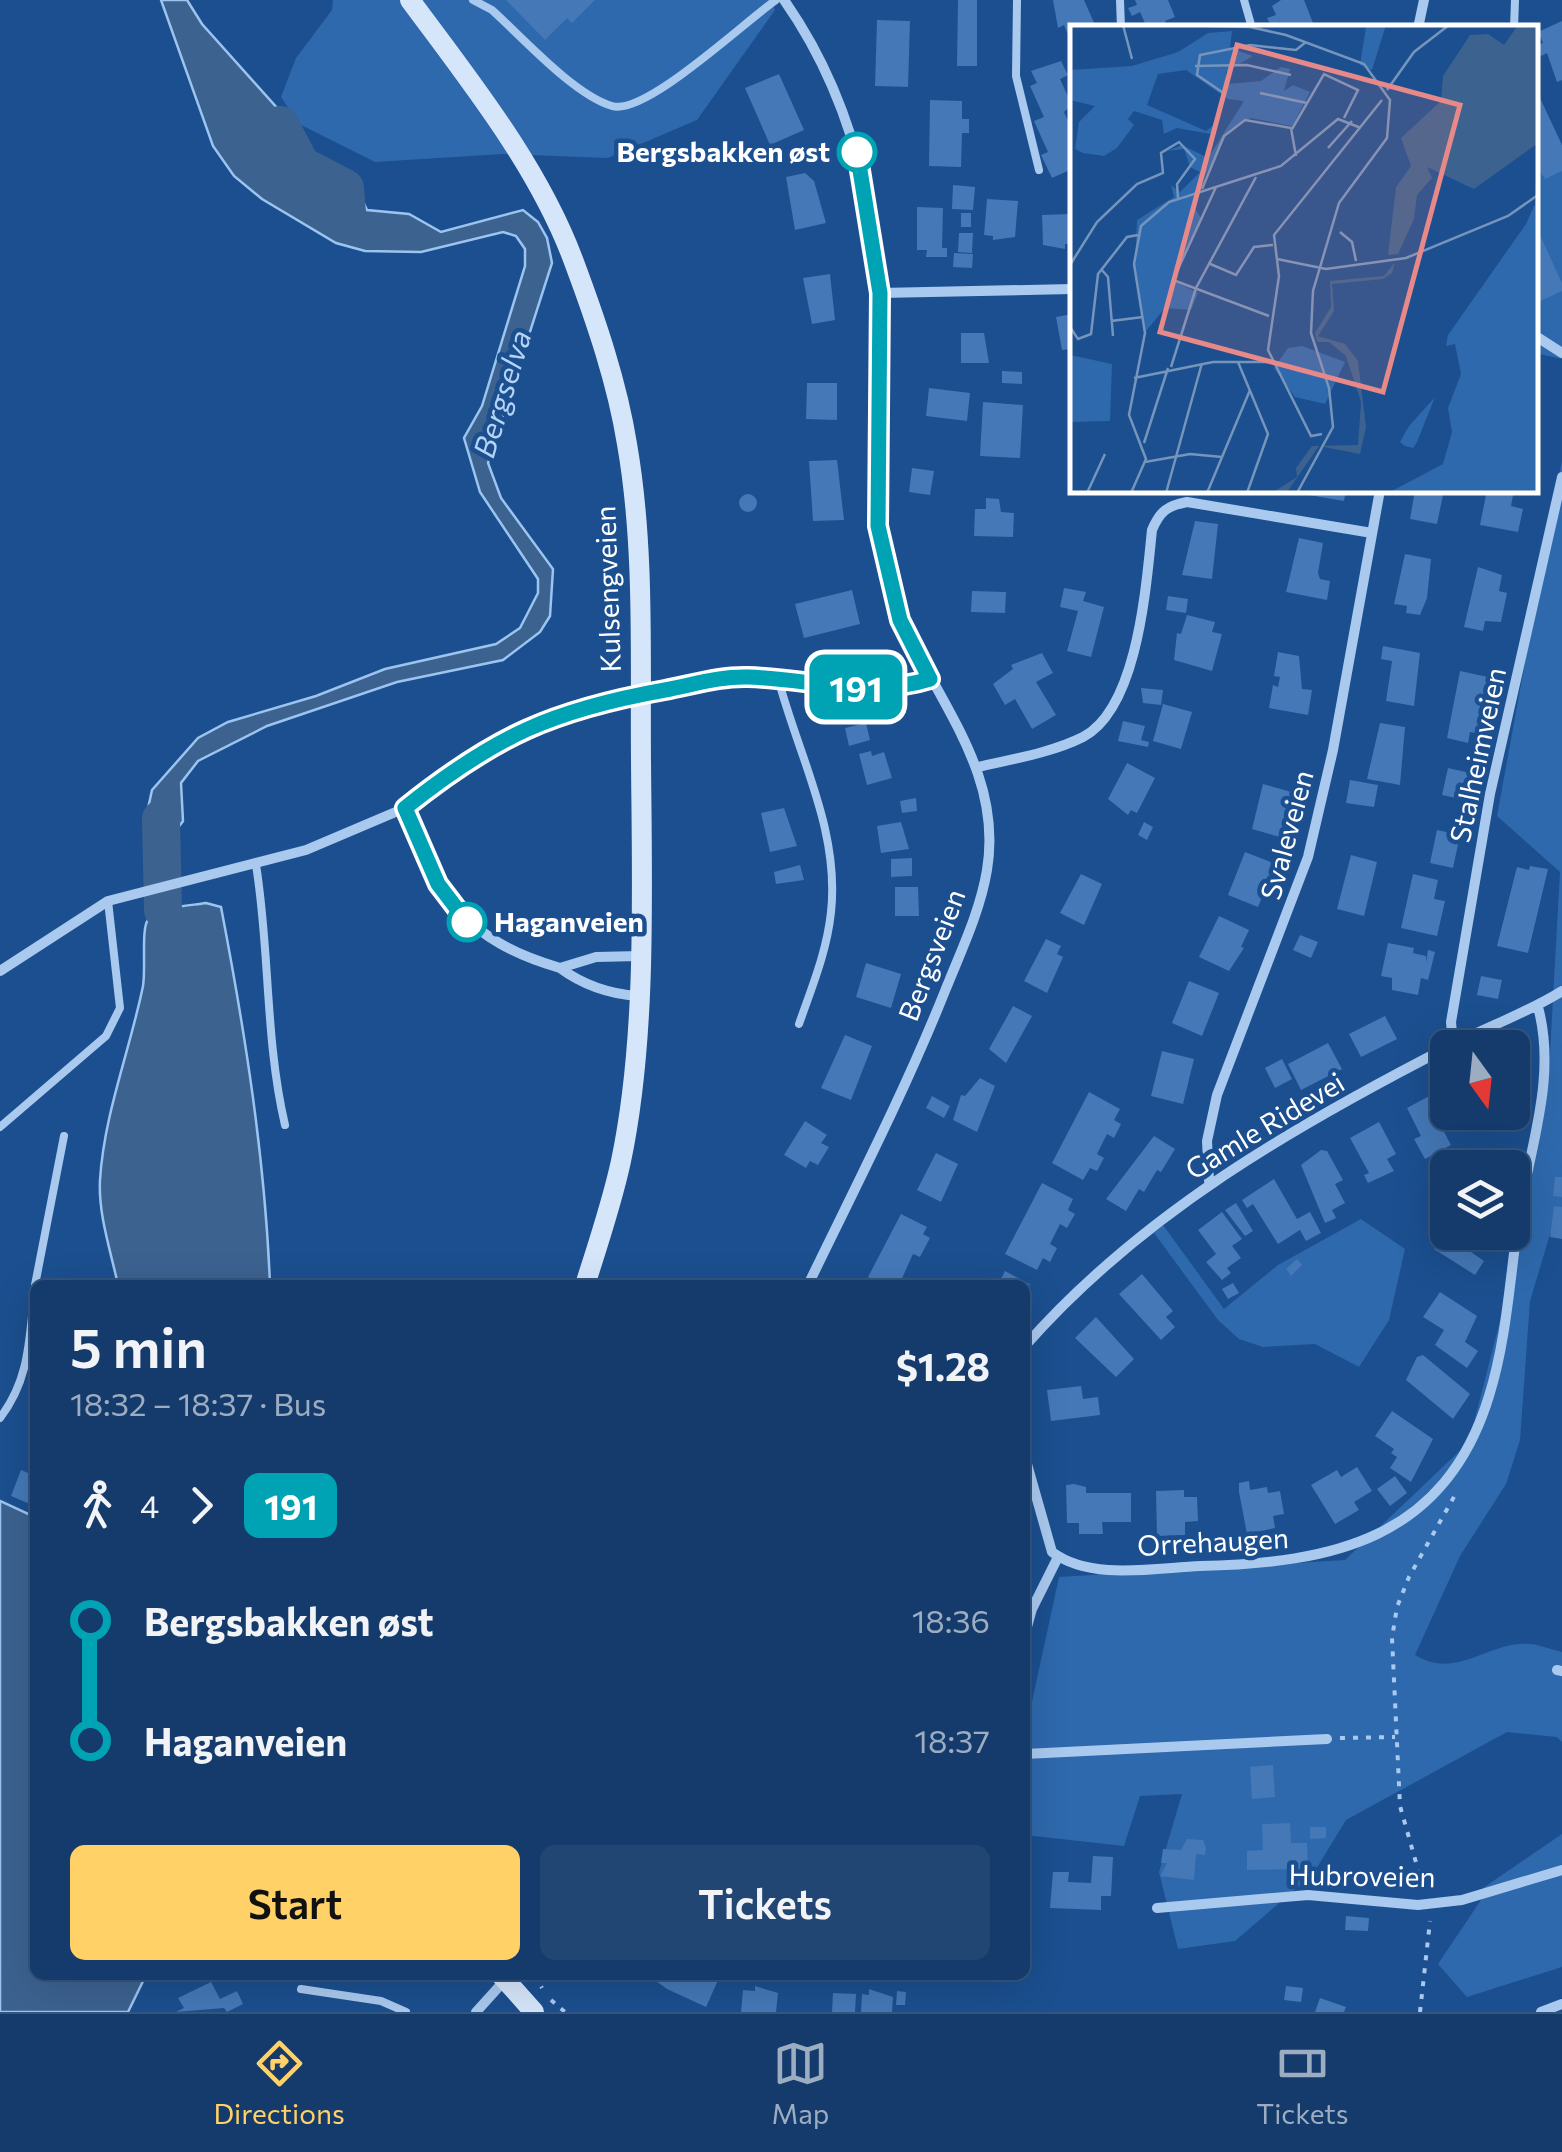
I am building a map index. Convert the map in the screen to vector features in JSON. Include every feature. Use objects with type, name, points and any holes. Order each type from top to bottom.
[{"type":"main road","name":"Kulsengveien","points":[[410,0],[486,105],[534,182],[573,258],[605,352],[623,426],[636,538],[640,956],[621,1159],[586,1280]]},
{"type":"main road","points":[[506,1980],[534,2012]]},
{"type":"street","name":"Bergsveien","points":[[784,0],[826,68],[860,162],[880,293],[878,526],[900,620],[963,732],[978,767],[990,834],[976,914],[934,1017],[810,1280]]},
{"type":"street","points":[[1419,25],[1424,0]]},
{"type":"street","points":[[880,293],[1070,289]]},
{"type":"street","points":[[1537,337],[1562,353]]},
{"type":"street","name":"Stalheimveien","points":[[1452,1030],[1490,794],[1562,478]]},
{"type":"street","name":"Svaleveien","points":[[1209,1181],[1207,1142],[1217,1095],[1308,857],[1334,750],[1380,492]]},
{"type":"street","points":[[978,767],[1084,736],[1102,721],[1120,693],[1133,649],[1152,530],[1159,513],[1170,506],[1187,502],[1372,534]]},
{"type":"street","points":[[0,970],[108,901],[306,850],[405,808],[450,772],[510,738],[588,703],[738,676],[884,689],[930,679]]},
{"type":"street","points":[[405,808],[438,884],[467,922],[505,949],[560,968],[592,986],[638,996]]},
{"type":"street","points":[[560,968],[596,958],[640,956]]},
{"type":"street","name":"Gamle Ridevei","points":[[1484,1030],[1562,992]]},
{"type":"street","name":"Orrehaugen","points":[[1058,1556],[1082,1567],[1109,1569],[1280,1564],[1334,1553],[1380,1535],[1412,1512],[1462,1456],[1490,1394],[1544,1094],[1546,1036],[1538,1006]]},
{"type":"street","name":"Gamle Ridevei","points":[[1030,1340],[1067,1298],[1209,1181],[1430,1057]]},
{"type":"street","points":[[1030,1477],[1044,1534],[1058,1556],[1030,1616]]},
{"type":"street","points":[[1030,1754],[1327,1738]]},
{"type":"street","name":"Hubroveien","points":[[1157,1908],[1308,1895],[1427,1904],[1462,1900],[1562,1870]]},
{"type":"street","points":[[476,2012],[501,1980]]},
{"type":"street","points":[[1541,2012],[1562,2004]]},
{"type":"lane","points":[[472,0],[492,10],[554,66],[614,108],[645,102],[776,0]]},
{"type":"lane","points":[[1017,0],[1016,76],[1039,170]]},
{"type":"lane","points":[[1120,0],[1121,25]]},
{"type":"lane","points":[[1244,0],[1251,25]]},
{"type":"lane","points":[[1514,25],[1515,0]]},
{"type":"lane","points":[[778,678],[823,822],[832,869],[826,948],[799,1024]]},
{"type":"lane","points":[[256,864],[266,935],[274,1066],[284,1125]]},
{"type":"lane","points":[[0,1127],[106,1036],[120,1008],[108,901]]},
{"type":"lane","points":[[36,1280],[64,1136]]},
{"type":"lane","points":[[0,1418],[12,1400],[28,1358],[30,1337]]},
{"type":"lane","points":[[301,1989],[406,2012]]},
{"type":"path","points":[[1420,2012],[1420,1987],[1428,1966],[1427,1904],[1400,1806],[1392,1638],[1397,1607],[1426,1543],[1454,1498],[1462,1456]]},
{"type":"path","points":[[1327,1738],[1395,1737]]},
{"type":"shaded area","points":[[333,0],[771,0],[775,10],[697,120],[608,158],[503,154],[375,162],[299,124],[281,97],[296,58],[332,10]]},
{"type":"shaded area","points":[[1562,165],[1562,359],[1537,353],[1537,170]]},
{"type":"shaded area","points":[[1562,460],[1562,1221],[1554,1221],[1530,1301],[1520,1440],[1506,1484],[1460,1556],[1415,1655],[1445,1664],[1516,1644],[1562,1652],[1562,1742],[1557,1737],[1507,1732],[1346,1820],[1313,1874],[1235,1941],[1178,1949],[1159,1872],[1182,1794],[1140,1796],[1124,1846],[1030,1836],[1030,1711],[1059,1577],[1345,1560],[1469,1442],[1517,1250],[1530,1250],[1530,1179],[1549,1071],[1560,872],[1497,816]]},
{"type":"shaded area","points":[[1361,1219],[1405,1249],[1389,1320],[1359,1367],[1315,1344],[1263,1347],[1239,1339],[1218,1320],[1154,1233],[1163,1225],[1224,1309],[1278,1265]]},
{"type":"shaded area","points":[[1562,1834],[1562,1967],[1467,1997],[1438,1964],[1481,1900],[1483,1888]]},
{"type":"water","points":[[161,0],[187,0],[202,24],[304,138],[305,167],[354,190],[367,210],[409,214],[441,232],[523,210],[538,222],[547,238],[552,263],[488,463],[501,498],[553,569],[550,616],[540,632],[503,660],[397,682],[267,726],[198,761],[181,783],[183,821],[169,840],[166,868],[153,870],[144,827],[152,790],[198,738],[228,722],[316,696],[385,669],[496,644],[520,628],[538,593],[538,579],[480,492],[464,438],[482,406],[525,266],[525,249],[516,236],[503,232],[421,252],[365,251],[336,243],[262,199],[234,176],[213,146]]},
{"type":"water","points":[[206,903],[221,907],[253,1095],[270,1280],[117,1280],[103,1219],[102,1155],[143,986],[146,924],[153,915]]},
{"type":"water","points":[[0,1501],[30,1515],[30,1980],[144,1980],[128,2012],[0,2012]]},
{"type":"building","points":[[506,0],[595,0],[572,23],[567,18],[545,40]]},
{"type":"building","points":[[958,0],[977,0],[977,66],[957,66]]},
{"type":"building","points":[[1053,0],[1084,0],[1095,25],[1070,25],[1069,37],[1064,25],[1058,28]]},
{"type":"building","points":[[1135,0],[1168,0],[1175,17],[1165,21],[1167,25],[1146,25],[1140,12],[1132,16],[1128,8],[1137,5]]},
{"type":"building","points":[[1281,0],[1304,0],[1314,25],[1270,25],[1267,18],[1276,15],[1272,6]]},
{"type":"building","points":[[877,20],[910,21],[908,87],[875,86]]},
{"type":"building","points":[[1562,21],[1562,80],[1557,82],[1547,53],[1541,56],[1537,48],[1543,43],[1538,32]]},
{"type":"building","points":[[1061,61],[1068,75],[1060,79],[1070,101],[1064,112],[1070,126],[1070,170],[1052,178],[1041,155],[1048,152],[1034,121],[1044,117],[1030,86],[1037,83],[1031,71]]},
{"type":"building","points":[[779,74],[804,130],[770,145],[745,88]]},
{"type":"building","points":[[1540,98],[1562,145],[1562,171],[1545,179],[1537,167]]},
{"type":"building","points":[[930,100],[962,101],[962,119],[969,119],[969,133],[962,133],[961,167],[929,166]]},
{"type":"building","points":[[805,173],[814,181],[826,223],[795,230],[786,177]]},
{"type":"building","points":[[953,185],[975,187],[973,210],[952,209]]},
{"type":"building","points":[[987,199],[1018,201],[1015,237],[993,240],[993,236],[984,235]]},
{"type":"building","points":[[917,207],[943,208],[942,248],[947,248],[947,257],[926,257],[927,250],[917,250]]},
{"type":"building","points":[[961,213],[971,213],[971,227],[961,227]]},
{"type":"building","points":[[1070,214],[1070,244],[1065,244],[1065,249],[1043,245],[1042,215]]},
{"type":"building","points":[[1537,229],[1562,283],[1562,291],[1537,303]]},
{"type":"building","points":[[959,233],[973,233],[972,253],[958,252]]},
{"type":"building","points":[[954,253],[973,254],[972,268],[953,267]]},
{"type":"building","points":[[830,274],[835,320],[812,324],[803,278]]},
{"type":"building","points":[[1070,314],[1070,349],[1062,350],[1056,317]]},
{"type":"building","points":[[961,333],[984,333],[989,363],[961,363]]},
{"type":"building","points":[[1002,371],[1022,372],[1022,384],[1002,383]]},
{"type":"building","points":[[807,383],[837,383],[837,420],[806,419]]},
{"type":"building","points":[[929,388],[970,393],[967,421],[926,416]]},
{"type":"building","points":[[983,402],[1023,405],[1020,458],[980,456]]},
{"type":"building","points":[[837,460],[844,520],[813,521],[809,461]]},
{"type":"building","points":[[912,468],[934,471],[930,495],[909,492]]},
{"type":"building","points":[[1304,492],[1346,492],[1344,501]]},
{"type":"building","points":[[1415,492],[1444,492],[1437,524],[1410,519]]},
{"type":"building","points":[[1487,492],[1514,492],[1511,506],[1523,509],[1518,532],[1480,525]]},
{"type":"building","points":[[748,494],[755,496],[755,510],[748,512],[741,510],[739,503],[741,496]]},
{"type":"building","points":[[986,498],[999,499],[1001,512],[1014,513],[1013,537],[974,536],[975,509],[986,509]]},
{"type":"building","points":[[1195,521],[1218,524],[1212,579],[1182,575]]},
{"type":"building","points":[[1299,538],[1323,543],[1318,573],[1320,579],[1330,581],[1327,600],[1286,592]]},
{"type":"building","points":[[1405,554],[1431,559],[1427,598],[1420,615],[1406,613],[1407,606],[1394,604]]},
{"type":"building","points":[[1478,567],[1502,575],[1499,591],[1507,593],[1501,622],[1485,621],[1483,631],[1464,627]]},
{"type":"building","points":[[1064,588],[1086,592],[1083,601],[1104,607],[1091,657],[1067,651],[1078,611],[1060,607]]},
{"type":"building","points":[[852,590],[860,624],[804,638],[795,604]]},
{"type":"building","points":[[972,591],[1006,592],[1005,613],[971,612]]},
{"type":"building","points":[[1168,596],[1188,599],[1186,613],[1166,610]]},
{"type":"building","points":[[1187,615],[1215,622],[1212,632],[1222,634],[1212,671],[1174,660],[1177,633],[1181,634]]},
{"type":"building","points":[[1383,646],[1420,653],[1414,706],[1386,701],[1392,661],[1381,659]]},
{"type":"building","points":[[1278,652],[1299,656],[1302,689],[1312,690],[1308,715],[1269,708],[1273,685],[1278,687],[1280,677],[1274,676]]},
{"type":"building","points":[[1042,653],[1053,673],[1036,682],[1056,715],[1032,729],[1015,699],[1005,705],[993,684],[1013,669],[1011,665]]},
{"type":"building","points":[[1460,671],[1488,677],[1482,719],[1489,720],[1486,735],[1470,732],[1468,743],[1447,738]]},
{"type":"building","points":[[1141,688],[1163,690],[1161,705],[1143,703]]},
{"type":"building","points":[[1163,704],[1192,712],[1181,749],[1153,741]]},
{"type":"building","points":[[1123,721],[1145,726],[1141,740],[1149,742],[1148,747],[1118,741]]},
{"type":"building","points":[[866,723],[870,740],[849,746],[845,728]]},
{"type":"building","points":[[1380,723],[1405,727],[1400,785],[1367,779]]},
{"type":"building","points":[[871,751],[872,756],[884,752],[892,778],[867,785],[859,754]]},
{"type":"building","points":[[1127,763],[1155,778],[1137,813],[1131,810],[1128,815],[1108,799]]},
{"type":"building","points":[[1448,768],[1470,773],[1465,800],[1442,795]]},
{"type":"building","points":[[1350,780],[1378,785],[1374,807],[1346,803]]},
{"type":"building","points":[[1263,784],[1295,793],[1283,838],[1252,829]]},
{"type":"building","points":[[916,798],[917,811],[902,813],[900,801]]},
{"type":"building","points":[[784,808],[797,846],[770,852],[761,813]]},
{"type":"building","points":[[901,822],[909,849],[881,853],[877,826]]},
{"type":"building","points":[[1144,822],[1153,827],[1147,840],[1138,835]]},
{"type":"building","points":[[1437,830],[1460,835],[1453,868],[1430,863]]},
{"type":"building","points":[[1245,852],[1276,864],[1258,907],[1228,895]]},
{"type":"building","points":[[1351,855],[1377,862],[1364,916],[1337,909]]},
{"type":"building","points":[[912,858],[912,876],[891,877],[891,859]]},
{"type":"building","points":[[800,865],[804,880],[776,884],[774,872]]},
{"type":"building","points":[[1530,866],[1548,869],[1528,953],[1497,946],[1517,867],[1529,870]]},
{"type":"building","points":[[1081,874],[1102,884],[1084,925],[1060,913]]},
{"type":"building","points":[[1413,874],[1438,880],[1434,899],[1445,901],[1437,936],[1401,928]]},
{"type":"building","points":[[895,887],[918,887],[919,916],[895,916]]},
{"type":"building","points":[[1219,916],[1249,930],[1241,947],[1244,948],[1229,971],[1199,957]]},
{"type":"building","points":[[1300,935],[1318,942],[1311,958],[1293,950]]},
{"type":"building","points":[[1046,939],[1061,946],[1057,954],[1063,957],[1047,993],[1024,981]]},
{"type":"building","points":[[1388,943],[1414,948],[1413,953],[1426,956],[1426,963],[1428,950],[1435,952],[1428,980],[1421,978],[1418,995],[1392,990],[1392,978],[1381,976]]},
{"type":"building","points":[[866,963],[901,974],[891,1008],[856,997]]},
{"type":"building","points":[[1481,976],[1502,980],[1498,999],[1477,995]]},
{"type":"building","points":[[1189,981],[1219,993],[1202,1036],[1172,1023]]},
{"type":"building","points":[[1013,1006],[1032,1016],[1006,1063],[989,1049]]},
{"type":"building","points":[[1385,1016],[1397,1039],[1361,1057],[1349,1034]]},
{"type":"building","points":[[845,1035],[872,1046],[851,1100],[821,1088]]},
{"type":"building","points":[[1328,1043],[1342,1069],[1301,1090],[1288,1064]]},
{"type":"building","points":[[1162,1051],[1194,1059],[1183,1104],[1151,1096]]},
{"type":"building","points":[[1282,1059],[1292,1079],[1275,1088],[1265,1068]]},
{"type":"building","points":[[980,1078],[995,1086],[977,1132],[953,1120],[961,1095],[965,1096]]},
{"type":"building","points":[[1089,1092],[1120,1109],[1114,1120],[1121,1124],[1114,1138],[1107,1134],[1097,1154],[1104,1158],[1097,1171],[1090,1168],[1083,1180],[1052,1163]]},
{"type":"building","points":[[932,1096],[950,1106],[944,1118],[926,1108]]},
{"type":"building","points":[[1430,1096],[1430,1130],[1443,1130],[1451,1145],[1430,1150],[1430,1156],[1425,1159],[1414,1139],[1421,1136],[1407,1108]]},
{"type":"building","points":[[805,1121],[827,1135],[821,1143],[829,1147],[818,1165],[810,1161],[806,1168],[784,1155]]},
{"type":"building","points":[[1379,1122],[1396,1154],[1387,1159],[1394,1171],[1368,1183],[1364,1175],[1369,1173],[1350,1138]]},
{"type":"building","points":[[1154,1136],[1175,1149],[1144,1192],[1139,1189],[1126,1211],[1106,1199]]},
{"type":"building","points":[[1321,1150],[1327,1151],[1343,1180],[1335,1184],[1345,1203],[1332,1210],[1336,1218],[1325,1223],[1301,1165]]},
{"type":"building","points":[[936,1153],[958,1164],[941,1202],[917,1190]]},
{"type":"building","points":[[1555,1177],[1562,1177],[1562,1197],[1553,1196]]},
{"type":"building","points":[[1274,1179],[1297,1219],[1310,1212],[1321,1233],[1306,1241],[1300,1230],[1278,1244],[1253,1204],[1247,1208],[1242,1200]]},
{"type":"building","points":[[1042,1183],[1073,1199],[1068,1210],[1075,1214],[1067,1228],[1060,1224],[1050,1244],[1057,1248],[1050,1262],[1043,1258],[1037,1270],[1005,1254]]},
{"type":"building","points":[[1236,1203],[1253,1231],[1245,1236],[1225,1210]]},
{"type":"building","points":[[1554,1206],[1562,1207],[1562,1239],[1550,1237]]},
{"type":"building","points":[[1222,1212],[1242,1239],[1232,1246],[1241,1258],[1227,1268],[1231,1273],[1222,1280],[1206,1262],[1216,1254],[1198,1230]]},
{"type":"building","points":[[901,1214],[927,1227],[923,1234],[930,1238],[920,1257],[913,1254],[901,1280],[868,1277]]},
{"type":"building","points":[[1436,1250],[1472,1250],[1484,1261],[1475,1275]]},
{"type":"building","points":[[1297,1259],[1302,1265],[1291,1276],[1286,1269]]},
{"type":"building","points":[[1005,1271],[1022,1280],[1000,1280]]},
{"type":"building","points":[[1142,1274],[1173,1311],[1166,1317],[1175,1327],[1161,1340],[1119,1294]]},
{"type":"building","points":[[1233,1283],[1239,1293],[1228,1299],[1222,1289]]},
{"type":"building","points":[[1440,1292],[1477,1316],[1465,1342],[1478,1351],[1467,1368],[1435,1345],[1444,1330],[1423,1317]]},
{"type":"building","points":[[1096,1317],[1134,1359],[1116,1377],[1075,1338]]},
{"type":"building","points":[[1423,1355],[1470,1394],[1453,1419],[1406,1380],[1417,1357]]},
{"type":"building","points":[[1081,1386],[1083,1399],[1098,1397],[1100,1415],[1051,1421],[1047,1390]]},
{"type":"building","points":[[1392,1411],[1433,1439],[1411,1482],[1390,1468],[1397,1457],[1391,1453],[1394,1449],[1375,1436]]},
{"type":"building","points":[[1357,1467],[1372,1491],[1354,1502],[1359,1510],[1335,1524],[1311,1485],[1337,1470],[1341,1477]]},
{"type":"building","points":[[21,1470],[30,1474],[30,1504],[11,1496]]},
{"type":"building","points":[[1395,1476],[1407,1493],[1390,1506],[1377,1489]]},
{"type":"building","points":[[1249,1481],[1250,1490],[1267,1487],[1268,1493],[1280,1491],[1284,1514],[1273,1516],[1275,1528],[1247,1534],[1239,1483]]},
{"type":"building","points":[[1066,1485],[1086,1487],[1086,1493],[1131,1493],[1131,1522],[1102,1522],[1103,1534],[1079,1534],[1079,1523],[1067,1523]]},
{"type":"building","points":[[1184,1490],[1184,1497],[1197,1497],[1198,1521],[1185,1522],[1185,1535],[1157,1536],[1156,1491]]},
{"type":"building","points":[[1273,1765],[1275,1797],[1252,1799],[1250,1767]]},
{"type":"building","points":[[1290,1823],[1291,1843],[1307,1843],[1308,1869],[1247,1870],[1247,1851],[1263,1850],[1262,1824]]},
{"type":"building","points":[[1310,1827],[1326,1827],[1326,1838],[1310,1839]]},
{"type":"building","points":[[1187,1839],[1203,1840],[1206,1848],[1205,1855],[1196,1854],[1194,1880],[1160,1876],[1167,1863],[1161,1863],[1163,1849],[1181,1850]]},
{"type":"building","points":[[1093,1856],[1113,1857],[1111,1896],[1101,1896],[1101,1910],[1050,1908],[1053,1872],[1069,1872],[1068,1882],[1091,1883]]},
{"type":"building","points":[[1346,1916],[1369,1918],[1368,1931],[1345,1930]]},
{"type":"building","points":[[656,1980],[718,1980],[706,2007]]},
{"type":"building","points":[[211,1982],[220,1999],[237,1991],[243,2004],[227,2012],[224,2008],[176,2012],[184,2008],[178,1998]]},
{"type":"building","points":[[755,1986],[778,1993],[776,2012],[741,2012],[743,1990],[755,1991]]},
{"type":"building","points":[[1286,1986],[1303,1988],[1301,2002],[1284,2000]]},
{"type":"building","points":[[869,1989],[893,1997],[892,2012],[861,2012],[862,1994],[869,1995]]},
{"type":"building","points":[[897,1991],[906,1992],[905,2005],[896,2005]]},
{"type":"building","points":[[833,1993],[856,1994],[855,2012],[832,2012]]},
{"type":"building","points":[[1320,1998],[1346,2007],[1344,2012],[1315,2012]]},
{"type":"waterway","points":[[280,125],[301,165],[345,188],[347,213]]},
{"type":"waterway","name":"Bergselva","points":[[161,819],[163,910]]},
{"type":"bus line","name":"191","points":[[467,922],[451,905],[426,862],[405,808],[450,772],[524,729],[588,703],[738,676],[884,689],[930,679],[900,620],[886,574],[878,526],[880,293],[871,216],[857,152]]},
{"type":"place","name":"Bergsbakken øst","points":[[857,152]]},
{"type":"place","name":"Haganveien","points":[[467,922]]}]
